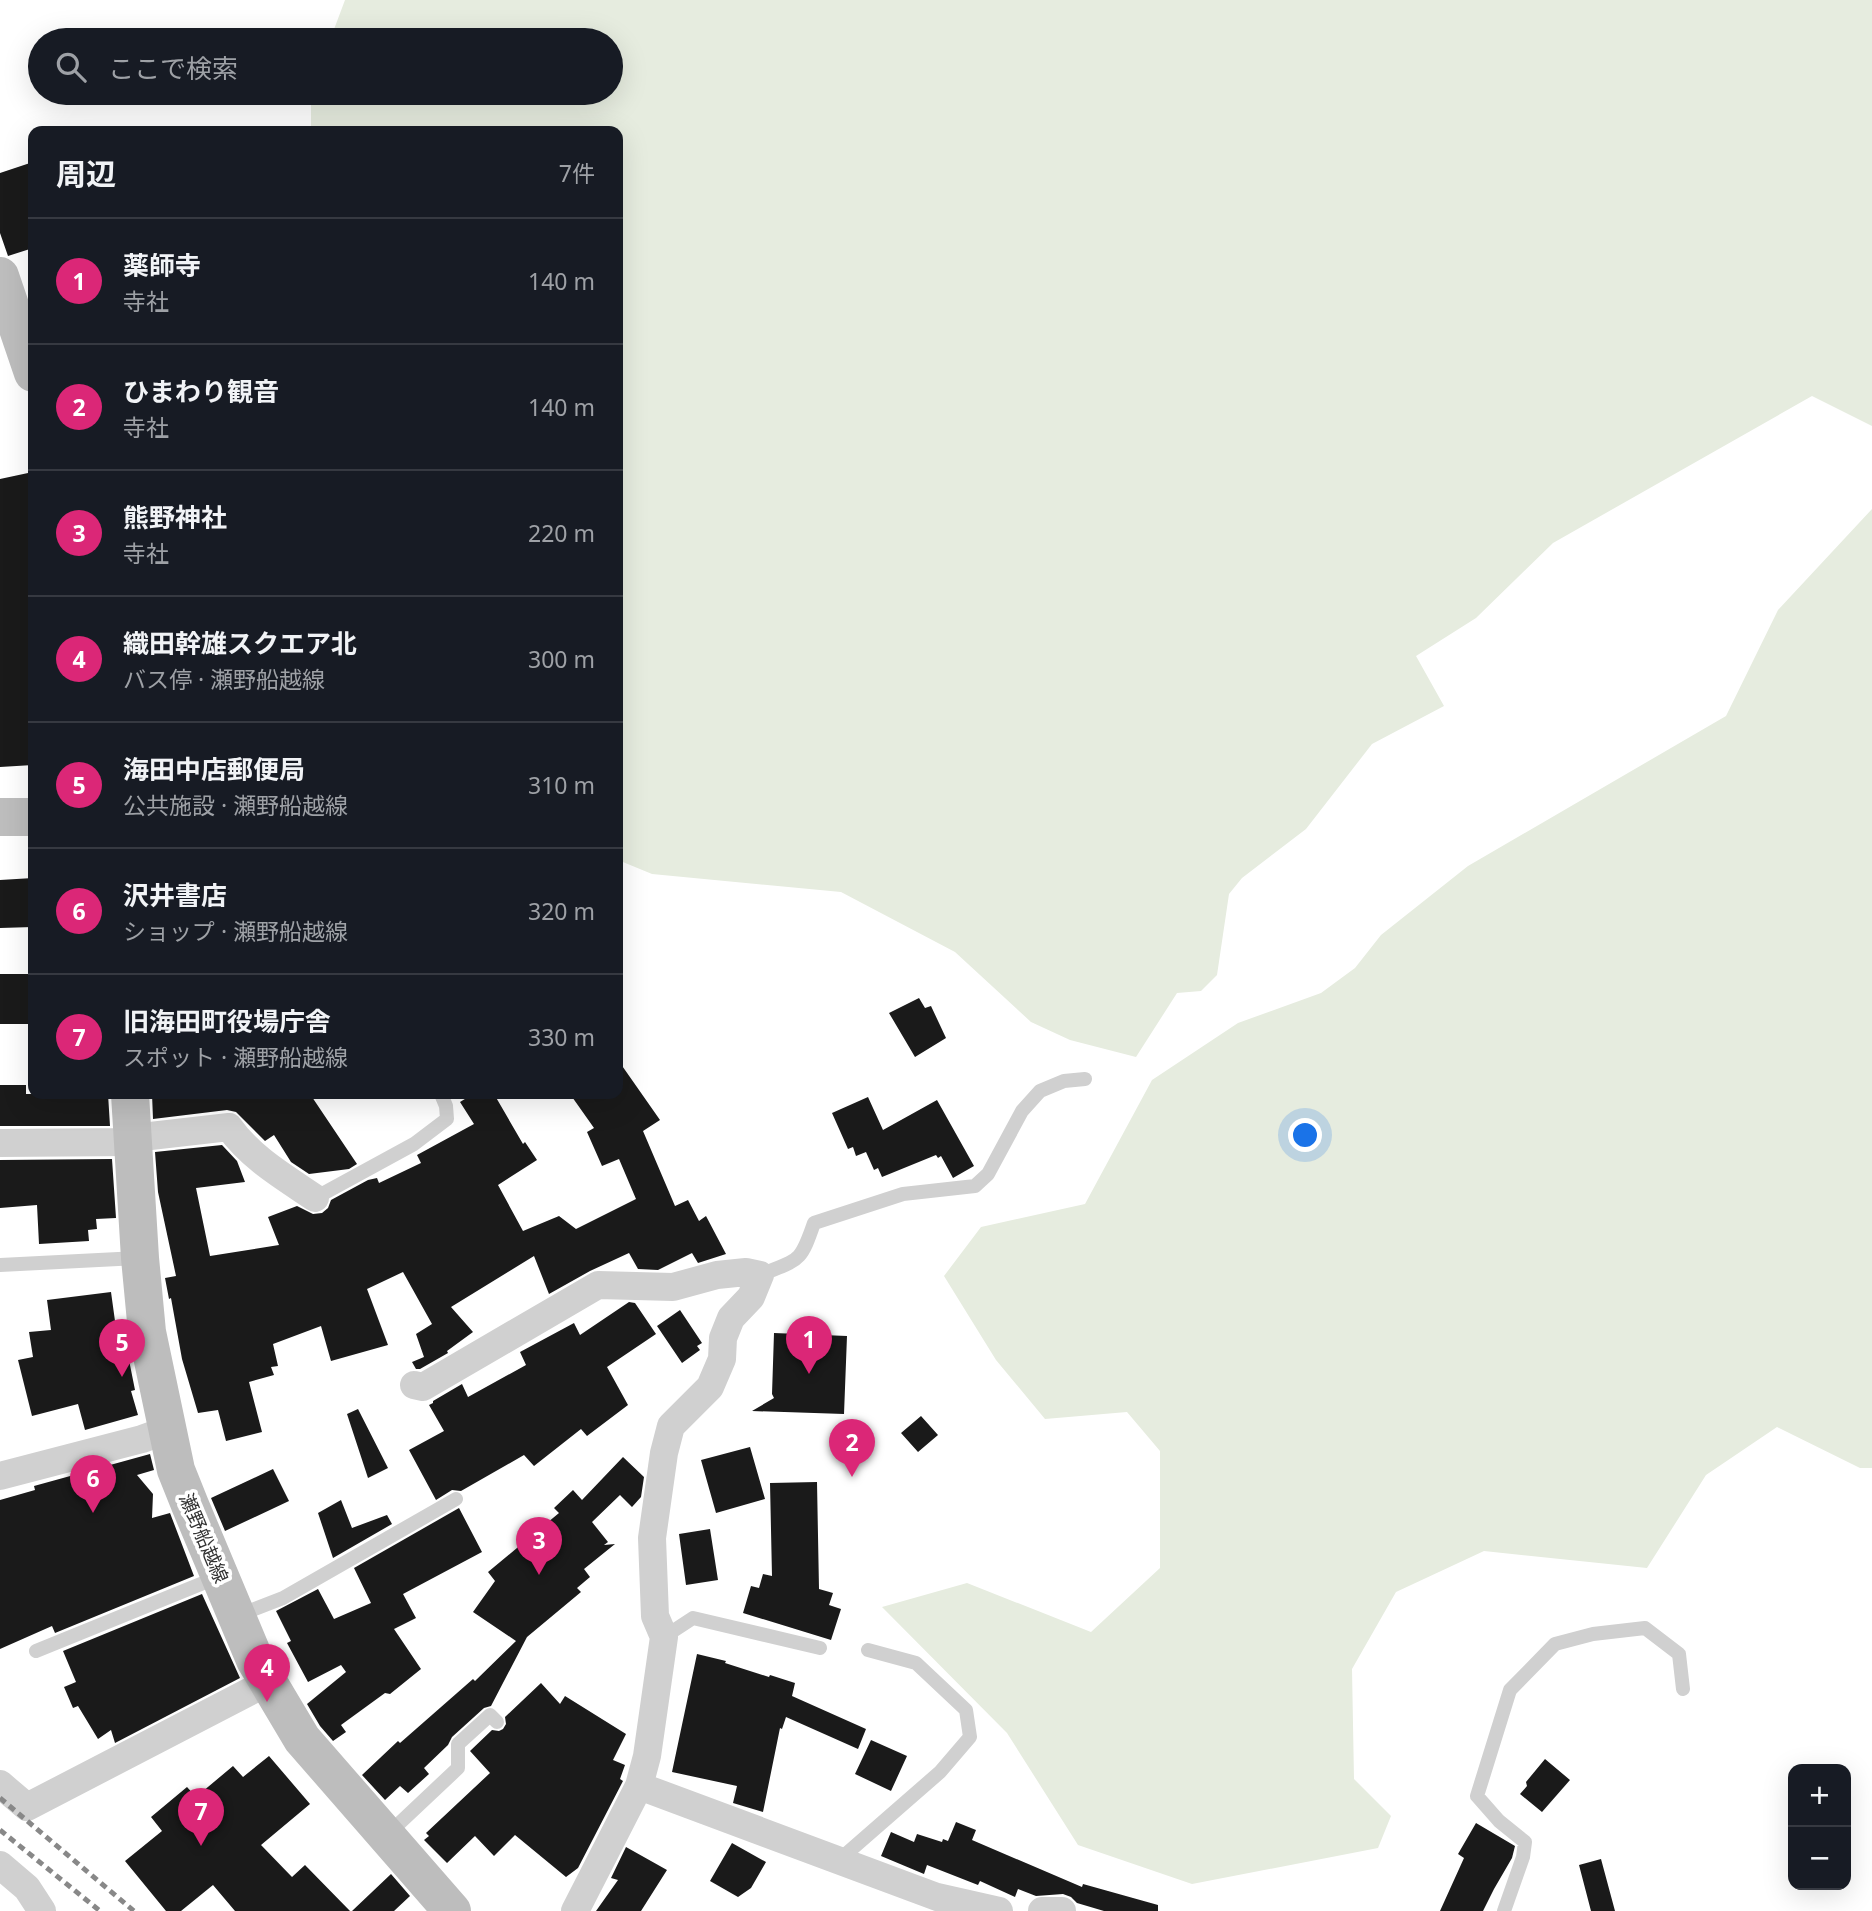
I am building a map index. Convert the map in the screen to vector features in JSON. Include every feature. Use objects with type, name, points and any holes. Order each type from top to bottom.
[{"type":"main road","points":[[0,275],[28,358]]},
{"type":"main road","points":[[0,817],[28,817]]},
{"type":"main road","name":"瀬野船越線","points":[[130,1099],[139,1258],[147,1332],[176,1470],[255,1660],[302,1739],[452,1911]]},
{"type":"street","points":[[0,1143],[133,1140],[229,1127],[238,1139],[271,1169],[315,1198]]},
{"type":"street","points":[[414,1385],[423,1387],[598,1285],[673,1287],[717,1275],[746,1272],[760,1275],[751,1297],[731,1318],[723,1338],[722,1359],[710,1387],[671,1426],[664,1453],[652,1538],[655,1616],[664,1637],[647,1756],[639,1786],[575,1911]]},
{"type":"street","points":[[0,1476],[167,1430]]},
{"type":"street","points":[[0,1784],[27,1807],[268,1682]]},
{"type":"street","points":[[639,1786],[937,1897],[999,1911]]},
{"type":"street","points":[[0,1865],[27,1888],[42,1911]]},
{"type":"street","points":[[1042,1911],[1062,1911]]},
{"type":"lane","points":[[760,1275],[798,1259],[806,1247],[814,1223],[903,1194],[975,1186],[988,1174],[1022,1111],[1040,1091],[1064,1082],[1085,1079]]},
{"type":"lane","points":[[315,1198],[414,1144],[447,1119],[443,1099]]},
{"type":"lane","points":[[0,1265],[139,1258]]},
{"type":"lane","points":[[236,1616],[283,1598],[456,1499]]},
{"type":"lane","points":[[36,1651],[220,1577]]},
{"type":"lane","points":[[664,1637],[693,1618],[820,1648]]},
{"type":"lane","points":[[1504,1911],[1523,1857],[1525,1842],[1499,1821],[1477,1796],[1510,1690],[1555,1644],[1593,1634],[1645,1628],[1679,1654],[1683,1689]]},
{"type":"lane","points":[[838,1861],[940,1772],[970,1737],[966,1710],[916,1662],[868,1650]]},
{"type":"lane","points":[[385,1836],[458,1768],[458,1744],[490,1715],[497,1722]]},
{"type":"shaded area","points":[[345,0],[1872,0],[1872,426],[1812,396],[1553,543],[1476,618],[1416,656],[1444,706],[1372,744],[1306,829],[1242,878],[1229,894],[1217,975],[1201,991],[1177,993],[1136,1057],[1070,1040],[1031,1022],[955,952],[841,892],[652,874],[623,862],[623,126],[311,126],[311,105],[623,105],[623,28],[334,28]]},
{"type":"shaded area","points":[[1872,509],[1872,1468],[1860,1468],[1777,1427],[1706,1475],[1647,1568],[1484,1551],[1396,1592],[1352,1669],[1354,1779],[1391,1816],[1378,1848],[1192,1884],[1078,1845],[1007,1733],[882,1607],[967,1583],[1091,1632],[1160,1568],[1160,1451],[1127,1412],[1045,1419],[996,1360],[944,1276],[981,1227],[1085,1204],[1152,1080],[1238,1023],[1321,993],[1355,968],[1381,935],[1468,866],[1726,716],[1778,610]]},
{"type":"building","points":[[28,164],[28,250],[8,256],[0,233],[0,173]]},
{"type":"building","points":[[28,473],[28,765],[0,767],[0,479]]},
{"type":"building","points":[[28,878],[28,927],[0,928],[0,880]]},
{"type":"building","points":[[0,974],[28,974],[28,1024],[0,1024]]},
{"type":"building","points":[[919,998],[925,1008],[931,1006],[946,1038],[915,1057],[889,1013]]},
{"type":"building","points":[[623,1067],[660,1120],[643,1131],[675,1206],[688,1200],[699,1221],[706,1216],[726,1254],[698,1263],[692,1253],[658,1270],[638,1269],[629,1253],[549,1294],[534,1256],[451,1307],[473,1332],[447,1351],[448,1353],[420,1369],[416,1369],[412,1362],[424,1357],[416,1334],[432,1324],[403,1272],[367,1289],[388,1345],[331,1361],[321,1326],[273,1344],[278,1366],[271,1367],[274,1375],[249,1382],[262,1432],[226,1441],[218,1410],[198,1413],[182,1359],[165,1278],[176,1276],[158,1192],[155,1152],[222,1145],[237,1161],[245,1182],[196,1188],[210,1256],[279,1245],[268,1217],[297,1206],[313,1214],[322,1213],[331,1200],[368,1180],[377,1178],[379,1183],[421,1163],[417,1155],[474,1124],[460,1102],[465,1099],[497,1099],[523,1144],[525,1142],[537,1160],[498,1185],[523,1231],[559,1216],[576,1229],[636,1199],[619,1159],[602,1166],[587,1132],[594,1128],[574,1099],[623,1099]]},
{"type":"building","points":[[0,1085],[26,1085],[28,1099],[108,1099],[110,1126],[0,1126]]},
{"type":"building","points":[[868,1097],[883,1130],[937,1100],[974,1166],[953,1178],[941,1156],[938,1158],[936,1155],[882,1177],[878,1168],[874,1170],[866,1152],[856,1156],[853,1147],[848,1149],[832,1113]]},
{"type":"building","points":[[152,1099],[313,1099],[357,1164],[349,1169],[309,1174],[291,1162],[274,1135],[265,1141],[236,1112],[227,1110],[153,1119]]},
{"type":"building","points":[[112,1159],[116,1218],[96,1219],[97,1229],[88,1230],[89,1241],[39,1244],[37,1205],[0,1208],[0,1160]]},
{"type":"building","points":[[111,1292],[115,1321],[121,1320],[135,1390],[131,1391],[138,1415],[85,1430],[78,1404],[32,1416],[18,1360],[33,1357],[29,1332],[51,1330],[47,1300]]},
{"type":"building","points":[[629,1302],[635,1303],[656,1334],[607,1367],[628,1405],[587,1436],[581,1429],[534,1466],[524,1455],[461,1491],[452,1490],[436,1500],[409,1450],[444,1431],[429,1405],[462,1384],[468,1397],[526,1365],[520,1352],[574,1323],[580,1335]]},
{"type":"building","points":[[680,1310],[702,1343],[697,1346],[700,1350],[682,1363],[657,1326]]},
{"type":"building","points":[[774,1333],[847,1336],[844,1414],[752,1411],[774,1398]]},
{"type":"building","points":[[358,1409],[388,1468],[368,1478],[347,1414]]},
{"type":"building","points":[[921,1416],[938,1435],[918,1452],[901,1433]]},
{"type":"building","points":[[750,1447],[765,1499],[716,1513],[701,1460]]},
{"type":"building","points":[[150,1454],[154,1470],[137,1475],[153,1494],[152,1518],[170,1513],[194,1576],[55,1633],[52,1626],[0,1649],[0,1500],[35,1490],[34,1486]]},
{"type":"building","points":[[623,1457],[644,1477],[641,1497],[632,1507],[620,1495],[592,1522],[608,1542],[604,1545],[615,1544],[584,1569],[590,1577],[577,1588],[581,1592],[527,1637],[491,1706],[484,1708],[452,1737],[448,1745],[424,1768],[429,1774],[408,1793],[400,1786],[385,1800],[362,1775],[398,1741],[400,1743],[473,1679],[475,1681],[516,1641],[473,1612],[495,1581],[488,1572],[559,1513],[554,1508],[573,1490],[582,1500]]},
{"type":"building","points":[[273,1469],[289,1501],[225,1531],[211,1498]]},
{"type":"building","points":[[817,1482],[819,1589],[833,1593],[829,1605],[841,1609],[831,1640],[743,1613],[751,1586],[759,1588],[763,1574],[772,1576],[770,1483]]},
{"type":"building","points":[[341,1500],[352,1528],[387,1515],[392,1524],[333,1558],[318,1513]]},
{"type":"building","points":[[459,1508],[482,1552],[403,1594],[416,1618],[394,1629],[421,1669],[390,1694],[385,1693],[341,1725],[346,1732],[333,1741],[307,1704],[346,1672],[341,1665],[308,1682],[287,1643],[291,1641],[276,1611],[318,1589],[334,1619],[371,1603],[354,1568]]},
{"type":"building","points":[[710,1529],[718,1580],[686,1585],[679,1534]]},
{"type":"building","points":[[202,1594],[240,1678],[115,1743],[111,1730],[98,1739],[78,1706],[73,1708],[64,1687],[76,1682],[63,1651]]},
{"type":"building","points":[[697,1654],[795,1683],[792,1696],[866,1729],[858,1749],[786,1717],[782,1729],[780,1728],[763,1812],[733,1803],[737,1786],[672,1772]]},
{"type":"building","points":[[541,1683],[560,1704],[565,1696],[626,1734],[613,1760],[625,1765],[620,1779],[623,1781],[578,1868],[566,1877],[515,1835],[494,1856],[475,1836],[447,1863],[424,1840],[429,1836],[426,1833],[490,1773],[470,1751],[492,1730],[503,1729],[506,1724],[505,1717]]},
{"type":"building","points":[[871,1740],[907,1756],[891,1791],[855,1774]]},
{"type":"building","points":[[269,1756],[310,1804],[261,1845],[292,1877],[305,1865],[350,1911],[235,1911],[213,1885],[181,1911],[166,1911],[125,1861],[162,1831],[151,1817],[187,1787],[196,1797],[233,1766],[243,1777]]},
{"type":"building","points":[[1545,1759],[1570,1780],[1542,1812],[1520,1794]]},
{"type":"building","points":[[956,1822],[976,1830],[972,1840],[1082,1887],[1083,1884],[1158,1905],[1158,1911],[1104,1911],[1077,1903],[1063,1894],[1036,1896],[1018,1889],[1015,1897],[980,1881],[978,1885],[927,1865],[924,1874],[881,1856],[891,1832],[914,1842],[917,1834],[942,1842],[943,1839],[948,1841]]},
{"type":"building","points":[[1476,1823],[1515,1846],[1512,1858],[1483,1911],[1440,1911],[1464,1858],[1458,1854]]},
{"type":"building","points":[[732,1843],[766,1862],[751,1888],[738,1897],[710,1881]]},
{"type":"building","points":[[626,1847],[667,1870],[641,1911],[596,1911],[618,1880],[611,1878]]},
{"type":"building","points":[[1601,1859],[1615,1911],[1591,1911],[1579,1865]]},
{"type":"building","points":[[391,1874],[410,1896],[394,1911],[352,1911]]},
{"type":"railway","points":[[0,1798],[134,1911]]},
{"type":"railway","points":[[0,1830],[100,1911]]},
{"type":"place","name":"薬師寺","points":[[809,1374]]},
{"type":"place","name":"海田中店郵便局","points":[[122,1377]]},
{"type":"place","name":"ひまわり観音","points":[[852,1477]]},
{"type":"place","name":"沢井書店","points":[[93,1513]]},
{"type":"place","name":"熊野神社","points":[[539,1575]]},
{"type":"place","name":"織田幹雄スクエア北","points":[[267,1702]]},
{"type":"place","name":"旧海田町役場庁舎","points":[[201,1846]]}]
